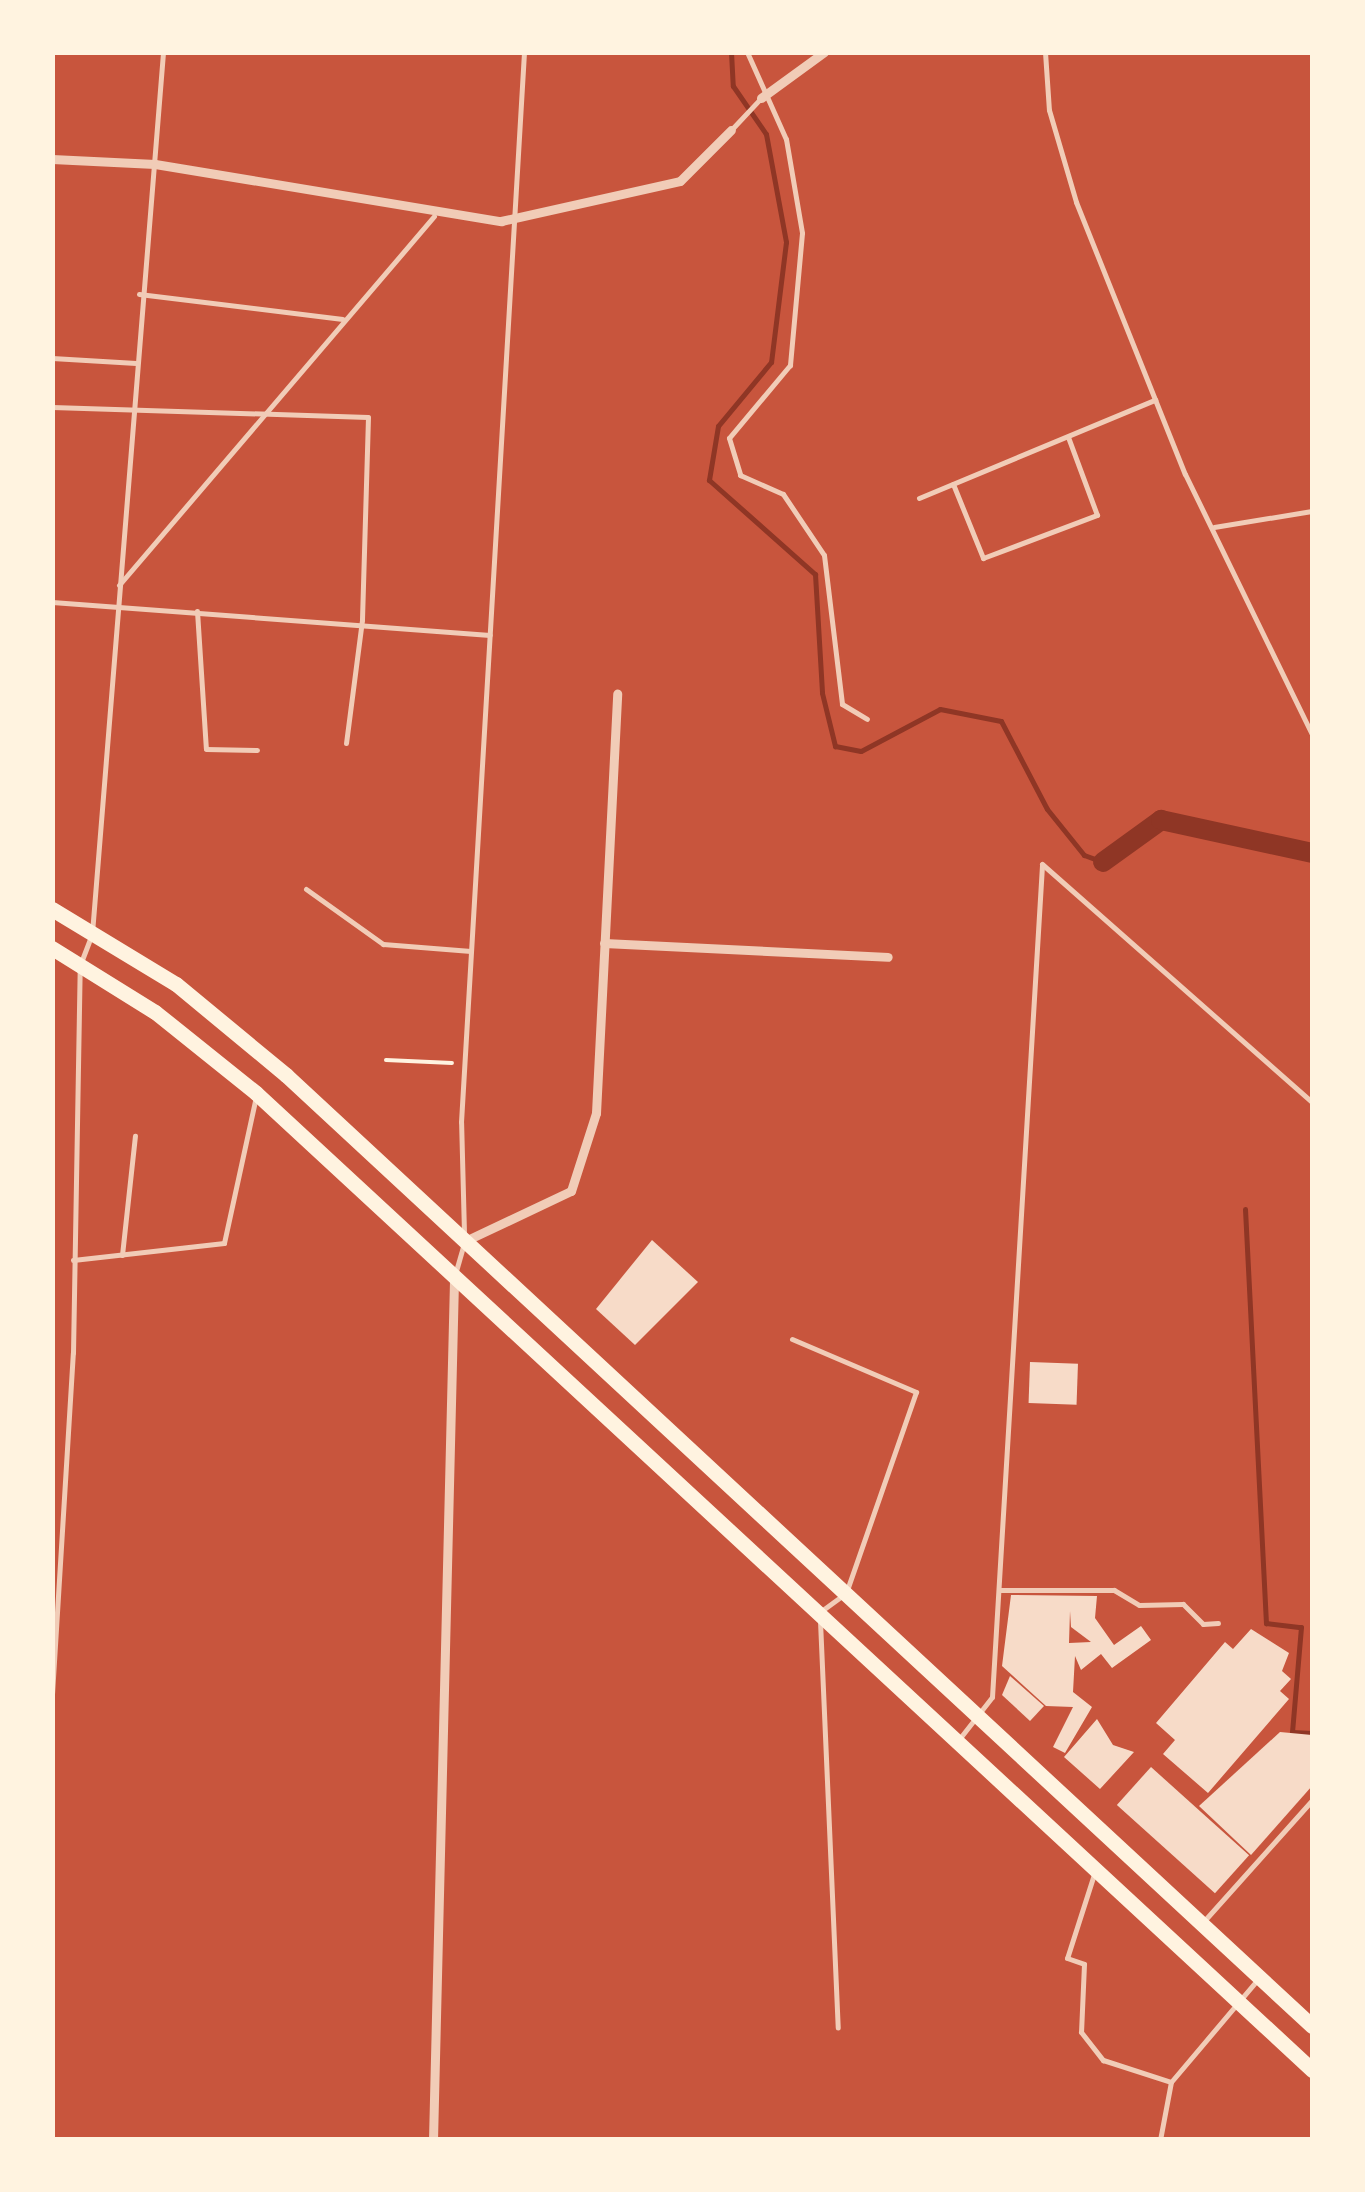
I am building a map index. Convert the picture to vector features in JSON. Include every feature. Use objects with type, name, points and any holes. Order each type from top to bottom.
[{"type":"main road","points":[[52,909],[232,1027],[1312,2026]]},
{"type":"main road","points":[[52,948],[80,964],[256,1093],[1312,2070]]},
{"type":"street","points":[[761,98],[824,52]]},
{"type":"street","points":[[52,158],[155,164],[434,216],[515,218],[680,181],[731,130]]},
{"type":"street","points":[[464,1241],[571,1191],[596,1113],[616,694]]},
{"type":"street","points":[[604,943],[888,957]]},
{"type":"street","points":[[434,2140],[454,1276]]},
{"type":"lane","points":[[52,1694],[73,1260],[80,964],[92,932],[134,408],[139,294],[155,164],[163,52]]},
{"type":"lane","points":[[454,1276],[464,1241],[464,1064],[524,52]]},
{"type":"lane","points":[[747,52],[761,98],[786,139],[801,252],[790,365],[729,438],[740,475],[783,494],[824,554],[842,704],[867,719]]},
{"type":"lane","points":[[1045,52],[1049,110],[1076,202],[1155,400],[1312,734]]},
{"type":"lane","points":[[731,130],[761,98]]},
{"type":"lane","points":[[118,587],[342,319],[434,216]]},
{"type":"lane","points":[[139,294],[342,319]]},
{"type":"lane","points":[[52,358],[136,362]]},
{"type":"lane","points":[[918,498],[1155,400]]},
{"type":"lane","points":[[52,406],[368,417],[362,620],[346,743]]},
{"type":"lane","points":[[953,484],[984,558],[1097,514],[1068,437]]},
{"type":"lane","points":[[1214,527],[1312,510]]},
{"type":"lane","points":[[52,602],[362,620],[490,635]]},
{"type":"lane","points":[[197,611],[206,749],[257,750]]},
{"type":"lane","points":[[958,1740],[992,1698],[1042,864],[1312,1102]]},
{"type":"lane","points":[[306,889],[383,944],[471,951]]},
{"type":"lane","points":[[1312,1041],[1312,1078]]},
{"type":"lane","points":[[73,1260],[224,1243],[256,1093]]},
{"type":"lane","points":[[122,1254],[134,1136]]},
{"type":"lane","points":[[792,1339],[916,1392],[846,1593],[819,1612],[838,2028]]},
{"type":"lane","points":[[999,1590],[1122,1591],[1138,1605],[1183,1604],[1203,1624],[1218,1622]]},
{"type":"lane","points":[[1202,1923],[1312,1800]]},
{"type":"lane","points":[[1096,1868],[1067,1958],[1084,1964],[1081,2032],[1103,2060],[1170,2082]]},
{"type":"lane","points":[[1160,2140],[1170,2082],[1260,1977]]},
{"type":"path","points":[[386,1060],[464,1064]]},
{"type":"building","points":[[652,1240],[698,1282],[635,1345],[596,1309]]},
{"type":"building","points":[[1030,1362],[1078,1364],[1077,1405],[1029,1403]]},
{"type":"building","points":[[1011,1595],[1097,1596],[1095,1618],[1114,1645],[1141,1626],[1151,1640],[1112,1668],[1101,1654],[1081,1670],[1075,1656],[1073,1692],[1092,1707],[1065,1753],[1053,1747],[1073,1707],[1046,1706],[1002,1666]],"holes":[[[1070,1611],[1071,1627],[1091,1642],[1069,1643]]]},
{"type":"building","points":[[1251,1629],[1289,1653],[1282,1671],[1291,1679],[1280,1691],[1289,1699],[1208,1793],[1163,1754],[1175,1740],[1156,1723],[1225,1642],[1233,1649]]},
{"type":"building","points":[[1010,1676],[1044,1706],[1030,1721],[1002,1695]]},
{"type":"building","points":[[1097,1719],[1113,1745],[1134,1752],[1100,1789],[1064,1757]]},
{"type":"building","points":[[1280,1732],[1312,1735],[1312,1786],[1251,1855],[1199,1806]]},
{"type":"building","points":[[1151,1767],[1249,1855],[1215,1893],[1117,1805]]},
{"type":"waterway","points":[[731,52],[733,86],[766,134],[786,242],[771,362],[718,426],[709,480],[815,574],[822,693],[835,746],[861,751],[940,709],[1001,721],[1047,809],[1084,855],[1103,862]]},
{"type":"waterway","points":[[1103,862],[1161,820],[1312,853]]},
{"type":"waterway","points":[[1245,1209],[1266,1623],[1301,1627],[1292,1732],[1312,1733]]}]
